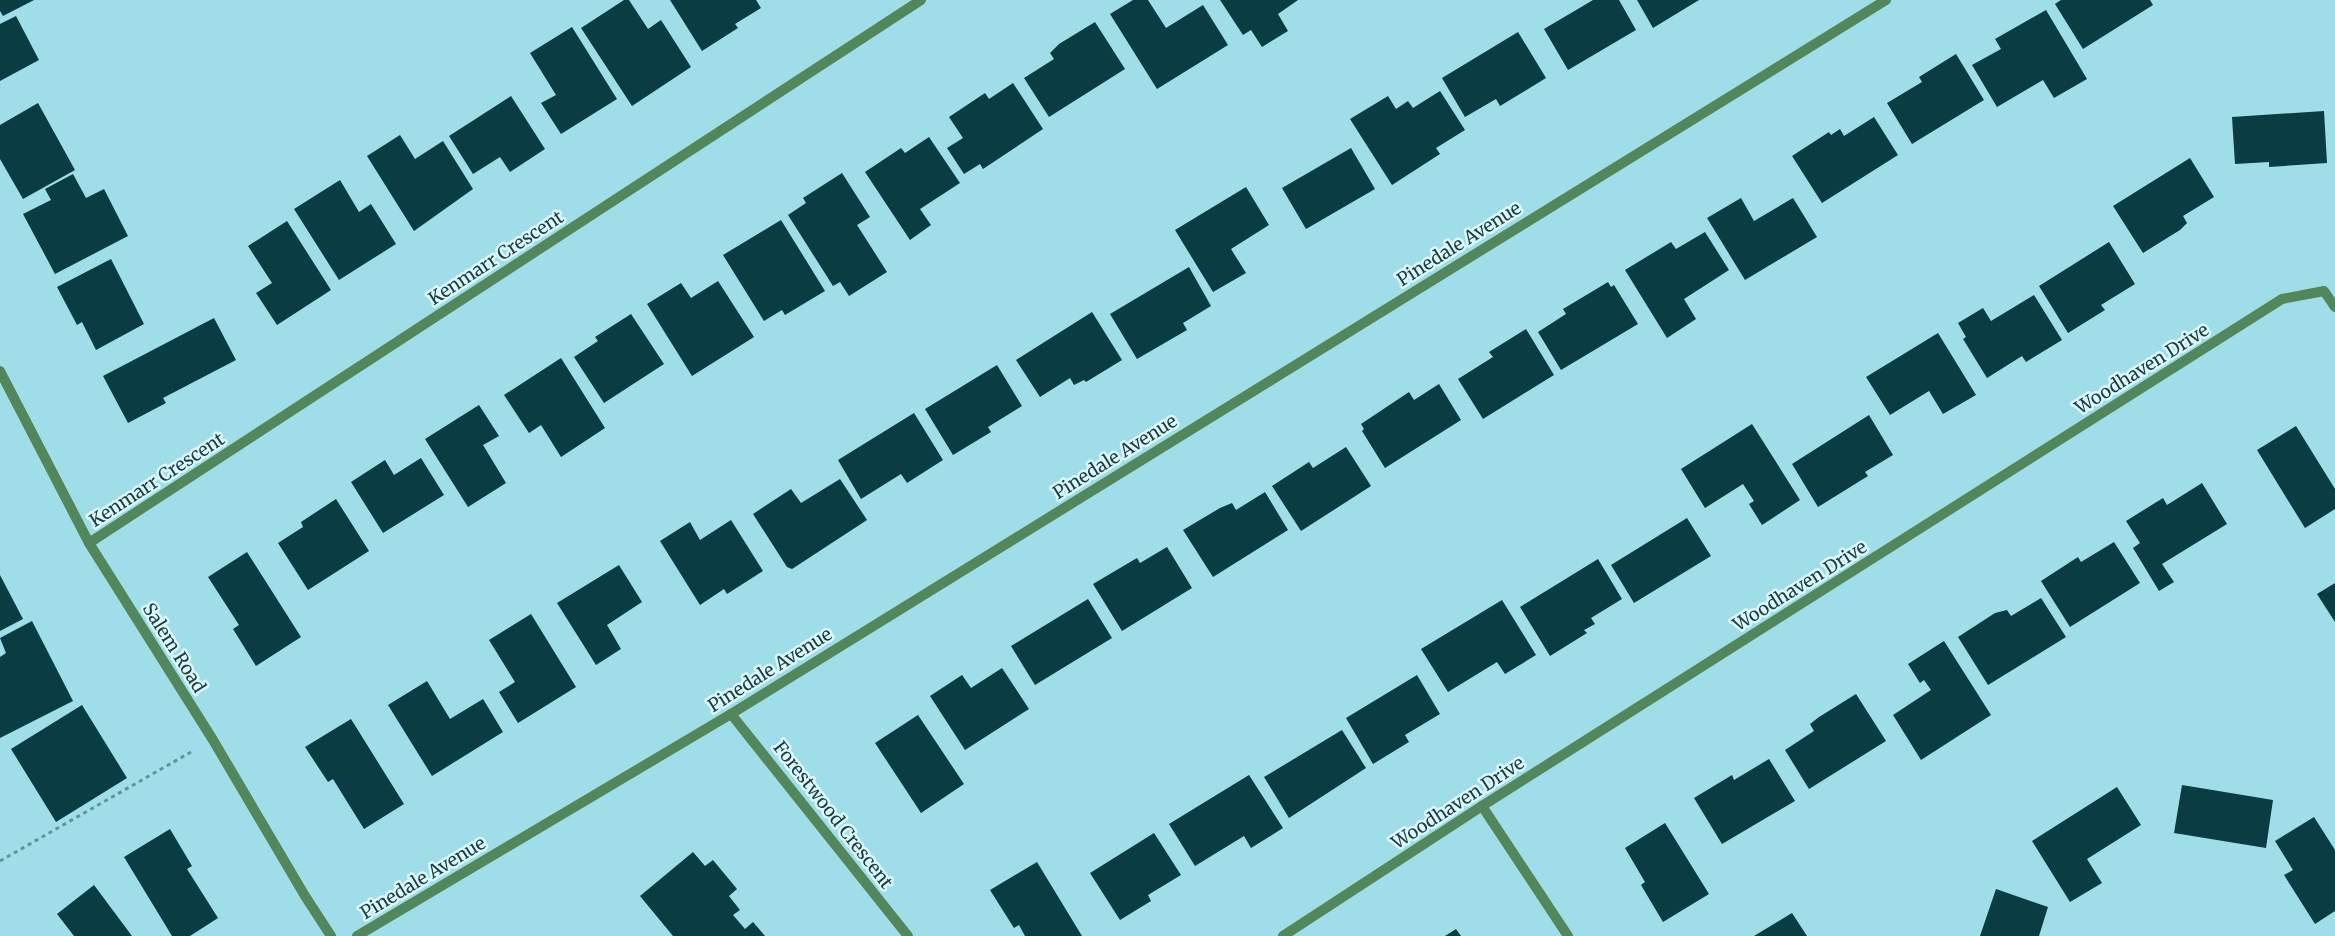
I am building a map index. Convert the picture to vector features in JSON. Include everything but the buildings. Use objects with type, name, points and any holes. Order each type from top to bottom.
[{"type":"street","name":"Kenmarr Crescent","points":[[89,544],[921,0]]},
{"type":"street","name":"Pinedale Avenue","points":[[357,936],[731,714],[1886,0]]},
{"type":"street","name":"Woodhaven Drive","points":[[1283,936],[1482,806],[2282,299],[2324,291],[2335,307]]},
{"type":"street","name":"Salem Road","points":[[0,372],[89,544],[212,740],[304,896],[331,936]]},
{"type":"street","name":"Forestwood Crescent","points":[[731,714],[908,936]]},
{"type":"street","points":[[1482,806],[1568,936]]},
{"type":"path","points":[[0,861],[212,740]]}]
